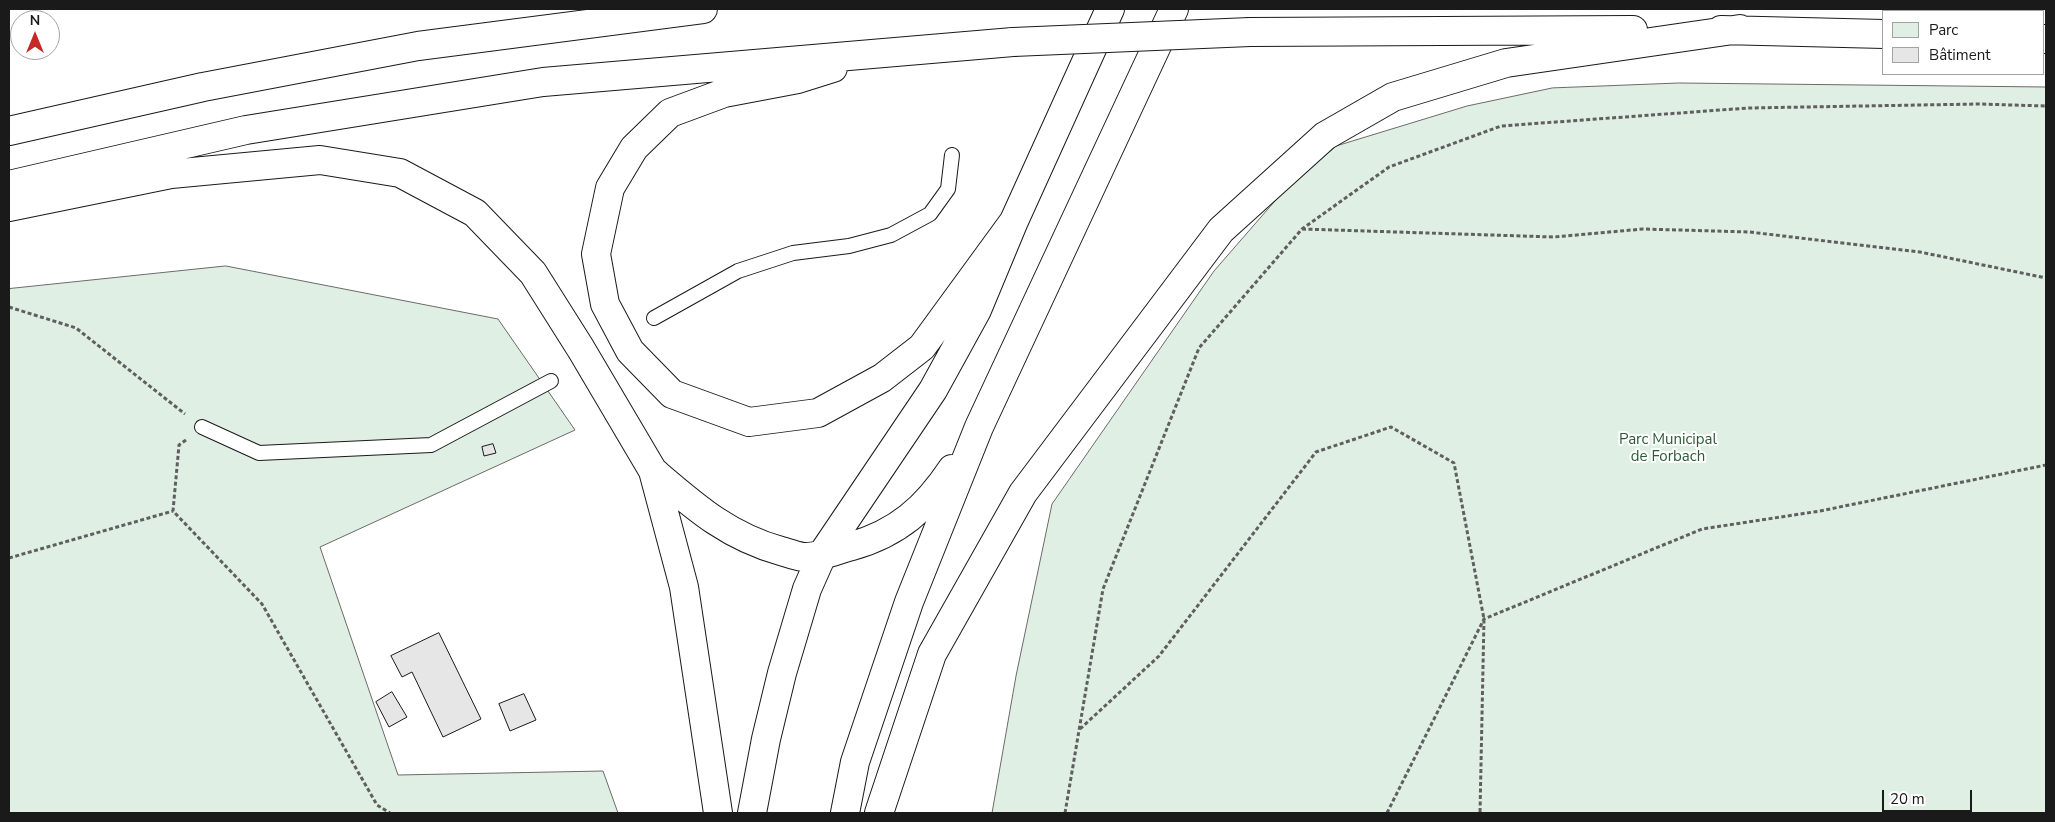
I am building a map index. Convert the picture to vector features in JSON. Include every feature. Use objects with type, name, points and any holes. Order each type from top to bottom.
[{"type":"highway","points":[[9,131],[203,87],[418,46],[703,9]]},
{"type":"highway","points":[[752,813],[766,739],[782,673],[807,589],[823,553],[933,390],[977,310],[1014,221],[1110,9]]},
{"type":"highway","points":[[844,813],[855,762],[910,602],[979,427],[1174,9]]},
{"type":"highway","points":[[879,813],[932,654],[1023,493],[1221,230],[1325,136],[1393,97],[1506,63],[1740,30]]},
{"type":"highway","points":[[9,185],[246,130],[543,82],[1013,42],[1250,32],[1740,30],[1882,34]]},
{"type":"highway","points":[[884,53],[798,79],[724,93],[670,113],[634,148],[610,188],[596,254],[606,304],[630,352],[672,394],[749,422],[818,413],[882,378],[922,348],[1014,221]]},
{"type":"highway","points":[[9,207],[171,174],[320,160],[400,173],[475,213],[533,273],[581,349],[652,471],[684,587],[718,813]]},
{"type":"highway","points":[[652,471],[694,506],[731,532],[760,545],[804,557],[865,542],[906,522],[936,493],[979,427]]},
{"type":"lane","points":[[654,318],[738,271],[792,253],[849,246],[891,235],[930,214],[948,189],[952,154]]},
{"type":"lane","points":[[202,427],[259,453],[431,445],[551,381]]},
{"type":"path","points":[[1065,813],[1103,589],[1199,348],[1302,229],[1389,167],[1501,126],[1748,108],[1978,104],[2046,106]]},
{"type":"path","points":[[1302,229],[1554,237],[1643,229],[1749,232],[1920,252],[2046,278]]},
{"type":"path","points":[[9,307],[76,328],[202,427],[179,445],[173,511],[262,604],[377,805],[390,813]]},
{"type":"path","points":[[1079,730],[1159,656],[1316,452],[1391,427],[1454,464],[1484,619],[1480,813]]},
{"type":"path","points":[[1387,813],[1484,619],[1702,529],[1820,511],[2046,464]]},
{"type":"path","points":[[9,558],[173,511]]},
{"type":"green space","name":"Parc Municipal de Forbach","points":[[1679,83],[2046,87],[2046,813],[992,813],[1016,676],[1052,504],[1214,271],[1281,194],[1336,146],[1467,106],[1552,88]]},
{"type":"green space","points":[[226,266],[498,319],[575,430],[320,547],[398,775],[603,771],[618,813],[9,813],[9,289]]},
{"type":"building","points":[[493,444],[496,453],[484,456],[482,447]]},
{"type":"building","points":[[439,633],[481,719],[443,737],[412,672],[402,677],[391,656]]},
{"type":"building","points":[[392,692],[407,717],[389,727],[376,702]]},
{"type":"building","points":[[524,694],[536,720],[510,731],[499,704]]}]
